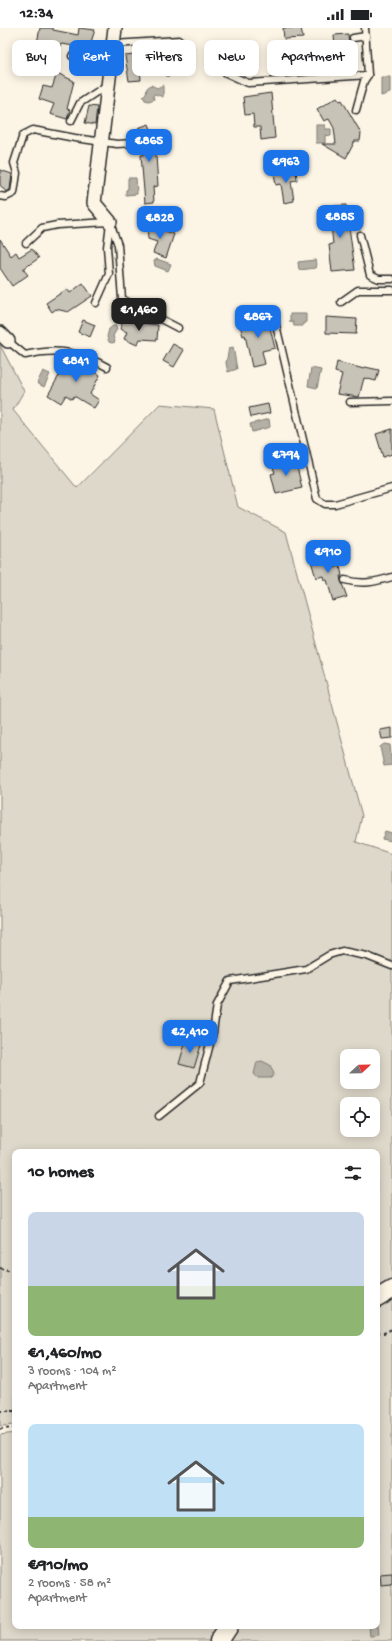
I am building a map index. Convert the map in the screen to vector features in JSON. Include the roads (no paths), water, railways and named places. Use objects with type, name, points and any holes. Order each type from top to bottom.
[{"type":"street","points":[[114,40],[115,28]]},
{"type":"street","points":[[110,76],[94,203],[110,222]]},
{"type":"street","points":[[380,1296],[392,1288]]},
{"type":"street","points":[[219,1641],[227,1629]]},
{"type":"lane","points":[[356,110],[364,81],[368,75],[365,28]]},
{"type":"lane","points":[[353,38],[366,36]]},
{"type":"lane","points":[[233,76],[248,83],[368,75]]},
{"type":"lane","points":[[72,121],[80,103],[109,84]]},
{"type":"lane","points":[[0,196],[6,197],[14,193],[17,173],[14,163],[24,135],[34,130],[117,144],[133,143]]},
{"type":"lane","points":[[26,243],[42,228],[57,225],[110,222]]},
{"type":"lane","points":[[96,303],[109,274],[107,247],[110,222]]},
{"type":"lane","points":[[110,222],[118,245],[122,299],[178,328]]},
{"type":"lane","points":[[360,235],[370,276],[379,279],[392,279]]},
{"type":"lane","points":[[341,302],[358,290],[392,290]]},
{"type":"lane","points":[[276,325],[317,499],[325,504],[335,504],[392,488]]},
{"type":"lane","points":[[4,337],[25,355],[62,351],[88,356],[107,367]]},
{"type":"lane","points":[[350,402],[392,401]]},
{"type":"lane","points":[[345,580],[358,584],[372,583],[392,577]]},
{"type":"lane","points":[[158,1116],[200,1083],[213,1032],[217,1005],[230,980],[306,969],[329,955],[342,951],[367,956],[392,966]]}]
